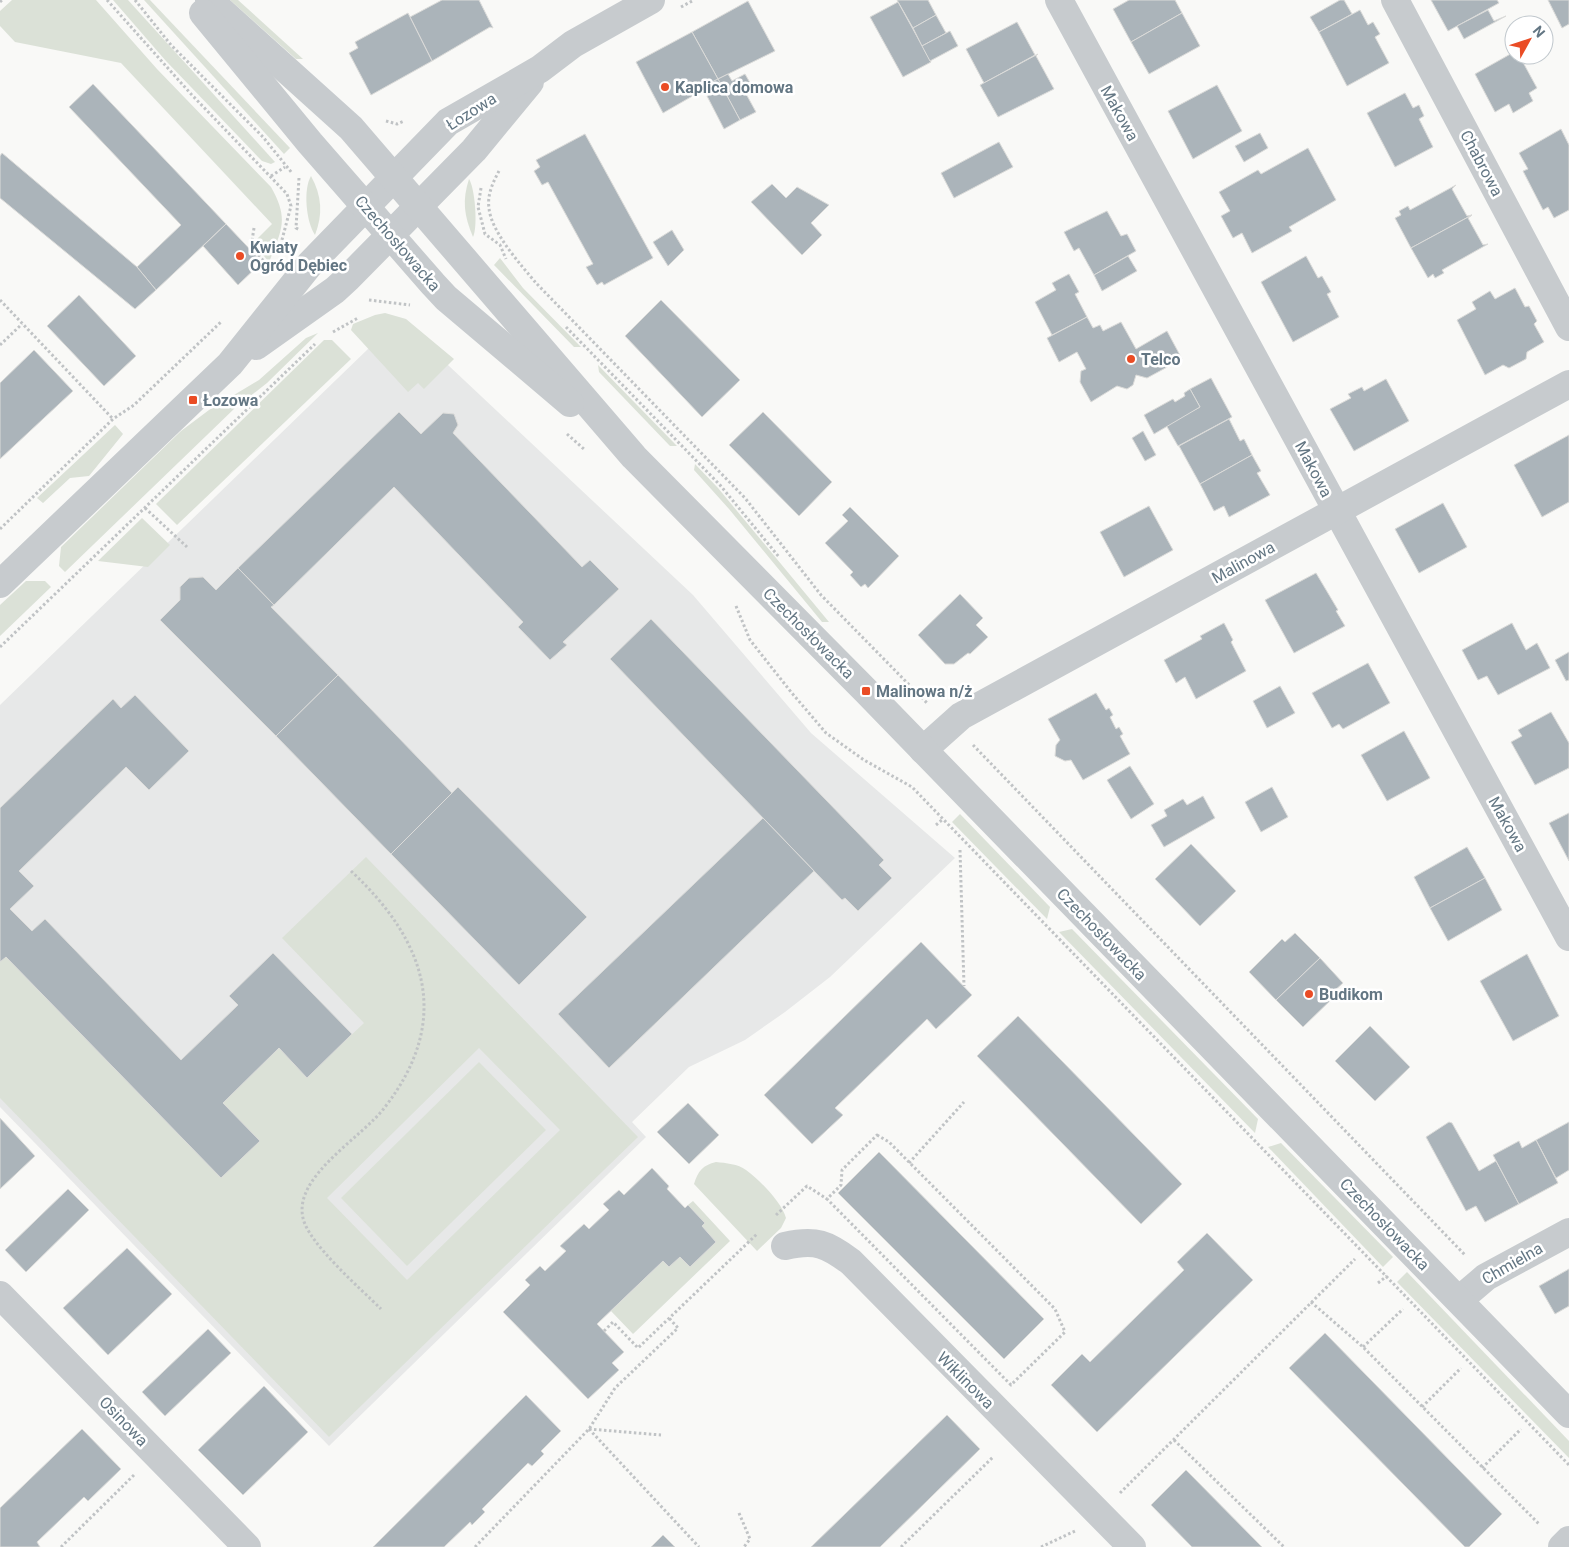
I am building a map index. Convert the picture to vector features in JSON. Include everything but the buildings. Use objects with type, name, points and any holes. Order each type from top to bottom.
[{"type":"street","name":"Czechosłowacka","points":[[193,0],[310,144],[446,298],[634,456]]},
{"type":"street","name":"Czechosłowacka","points":[[209,0],[339,116],[634,456],[1569,1414]]},
{"type":"street","name":"Łozowa","points":[[0,584],[230,364],[310,264],[448,122],[540,69],[573,44],[651,0]]},
{"type":"street","name":"Makowa","points":[[1059,0],[1569,937]]},
{"type":"street","name":"Chabrowa","points":[[1395,0],[1569,327]]},
{"type":"street","name":"Łozowa","points":[[230,364],[335,290],[348,278],[474,150],[540,69]]},
{"type":"street","name":"Malinowa","points":[[922,750],[961,716],[1569,384]]},
{"type":"street","name":"Chmielna","points":[[1458,1300],[1486,1276],[1569,1232]]},
{"type":"street","name":"Wiklinowa","points":[[785,1246],[816,1242],[830,1247],[851,1262],[1132,1547]]},
{"type":"street","name":"Osinowa","points":[[0,1295],[247,1547]]},
{"type":"street","points":[[1562,1547],[1569,1540]]},
{"type":"path","points":[[107,0],[191,94],[287,194],[291,206],[283,242],[277,256]]},
{"type":"path","points":[[135,0],[172,45],[263,137],[286,167],[299,179],[296,228],[323,252]]},
{"type":"path","points":[[678,9],[694,0]]},
{"type":"path","points":[[503,162],[492,186],[488,208],[494,223],[516,258],[536,283],[745,498],[821,595],[933,710]]},
{"type":"path","points":[[482,183],[478,207],[485,234],[500,245],[508,263]]},
{"type":"path","points":[[254,228],[250,246],[272,270],[274,263]]},
{"type":"path","points":[[348,278],[368,300],[412,305]]},
{"type":"path","points":[[0,300],[114,419]]},
{"type":"path","points":[[329,334],[358,318]]},
{"type":"path","points":[[0,529],[114,419],[134,405],[223,320]]},
{"type":"path","points":[[0,345],[22,324]]},
{"type":"path","points":[[564,325],[720,485],[783,560]]},
{"type":"path","points":[[0,646],[322,338]]},
{"type":"path","points":[[561,430],[590,454]]},
{"type":"path","points":[[145,508],[186,548]]},
{"type":"path","points":[[733,600],[750,640],[826,733],[864,760],[912,787],[1569,1465]]},
{"type":"path","points":[[968,739],[1486,1276]]},
{"type":"path","points":[[960,850],[964,986]]},
{"type":"path","points":[[352,871],[376,894],[407,939],[420,968],[424,994],[423,1027],[414,1056],[385,1108],[310,1182],[303,1201],[302,1218],[311,1237],[381,1309]]},
{"type":"path","points":[[910,1163],[964,1102]]},
{"type":"path","points":[[842,1170],[877,1135],[889,1142],[1055,1309],[1065,1332],[1011,1385]]},
{"type":"path","points":[[772,1219],[807,1186],[827,1199]]},
{"type":"path","points":[[604,1331],[613,1322],[638,1348],[759,1232]]},
{"type":"path","points":[[1116,1497],[1355,1259]]},
{"type":"path","points":[[1311,1302],[1363,1348],[1542,1527]]},
{"type":"path","points":[[1363,1348],[1403,1308]]},
{"type":"path","points":[[475,1547],[589,1430],[615,1388],[678,1328],[669,1318]]},
{"type":"path","points":[[1422,1407],[1461,1368]]},
{"type":"path","points":[[1482,1468],[1521,1429]]},
{"type":"path","points":[[589,1430],[661,1435]]},
{"type":"path","points":[[589,1430],[699,1547]]},
{"type":"path","points":[[1174,1440],[1284,1547]]},
{"type":"path","points":[[901,1547],[993,1457]]},
{"type":"path","points":[[61,1547],[138,1471]]},
{"type":"path","points":[[739,1513],[750,1539],[744,1547]]},
{"type":"shaded area","points":[[12,0],[96,0],[157,69],[271,187],[280,208],[282,224],[269,262],[253,243],[272,224],[121,63],[15,42],[0,26],[0,11]]},
{"type":"shaded area","points":[[113,0],[128,0],[275,162],[271,164],[262,161],[166,61]]},
{"type":"shaded area","points":[[144,0],[150,0],[290,148],[284,154]]},
{"type":"shaded area","points":[[230,0],[238,0],[303,59],[296,59]]},
{"type":"shaded area","points":[[311,176],[315,183],[320,205],[318,227],[315,235],[309,222],[306,197]]},
{"type":"shaded area","points":[[469,179],[473,190],[475,208],[475,232],[473,237],[465,208],[465,194]]},
{"type":"shaded area","points":[[500,258],[523,288],[581,347],[574,347],[494,265]]},
{"type":"shaded area","points":[[385,313],[406,319],[454,359],[424,389],[418,383],[408,392],[351,330],[353,324]]},
{"type":"shaded area","points":[[399,319],[693,595],[811,733],[955,858],[830,977],[745,1040],[689,1067],[632,1122],[646,1137],[329,1446],[0,1107],[0,705]]},
{"type":"shaded area","points":[[318,333],[267,383],[235,408],[65,572],[59,566],[61,547],[181,431],[209,410],[259,380],[306,338]]},
{"type":"shaded area","points":[[324,340],[332,340],[351,359],[177,525],[156,504]]},
{"type":"shaded area","points":[[598,365],[677,446],[670,446],[599,372]]},
{"type":"shaded area","points":[[115,425],[123,434],[89,476],[70,478],[43,503],[37,498]]},
{"type":"shaded area","points":[[695,464],[718,488],[829,622],[822,622],[729,509],[694,470]]},
{"type":"shaded area","points":[[142,518],[170,545],[148,567],[98,561]]},
{"type":"shaded area","points":[[26,581],[45,581],[51,587],[0,636],[0,605]]},
{"type":"shaded area","points":[[960,814],[1050,907],[1047,919],[952,822]]},
{"type":"shaded area","points":[[366,857],[638,1137],[329,1437],[0,1098],[0,962],[6,957],[221,1178],[260,1141],[223,1103],[279,1048],[307,1077],[364,1023],[282,938]],"holes":[[[479,1048],[560,1130],[407,1280],[327,1198]]]},
{"type":"shaded area","points":[[1072,929],[1258,1119],[1255,1133],[1059,932]]},
{"type":"shaded area","points":[[479,1062],[546,1130],[407,1266],[341,1198]]},
{"type":"shaded area","points":[[1281,1143],[1393,1257],[1383,1267],[1268,1147]]},
{"type":"shaded area","points":[[716,1162],[736,1165],[746,1170],[770,1192],[784,1212],[786,1218],[781,1228],[757,1251],[694,1184],[702,1169]]},
{"type":"shaded area","points":[[693,1201],[730,1241],[633,1334],[611,1311],[663,1261],[669,1267],[680,1257],[690,1267],[716,1242],[702,1226],[705,1223],[688,1205]]},
{"type":"shaded area","points":[[1407,1272],[1569,1441],[1569,1458],[1397,1282]]},
{"type":"place","name":"Kaplica domowa","points":[[665,87]]},
{"type":"place","name":"Kwiaty Ogród Dębiec","points":[[240,256]]},
{"type":"place","name":"Telco","points":[[1131,359]]},
{"type":"place","name":"Łozowa","points":[[193,400]]},
{"type":"place","name":"Malinowa n/ż","points":[[866,691]]},
{"type":"place","name":"Budikom","points":[[1309,994]]}]
